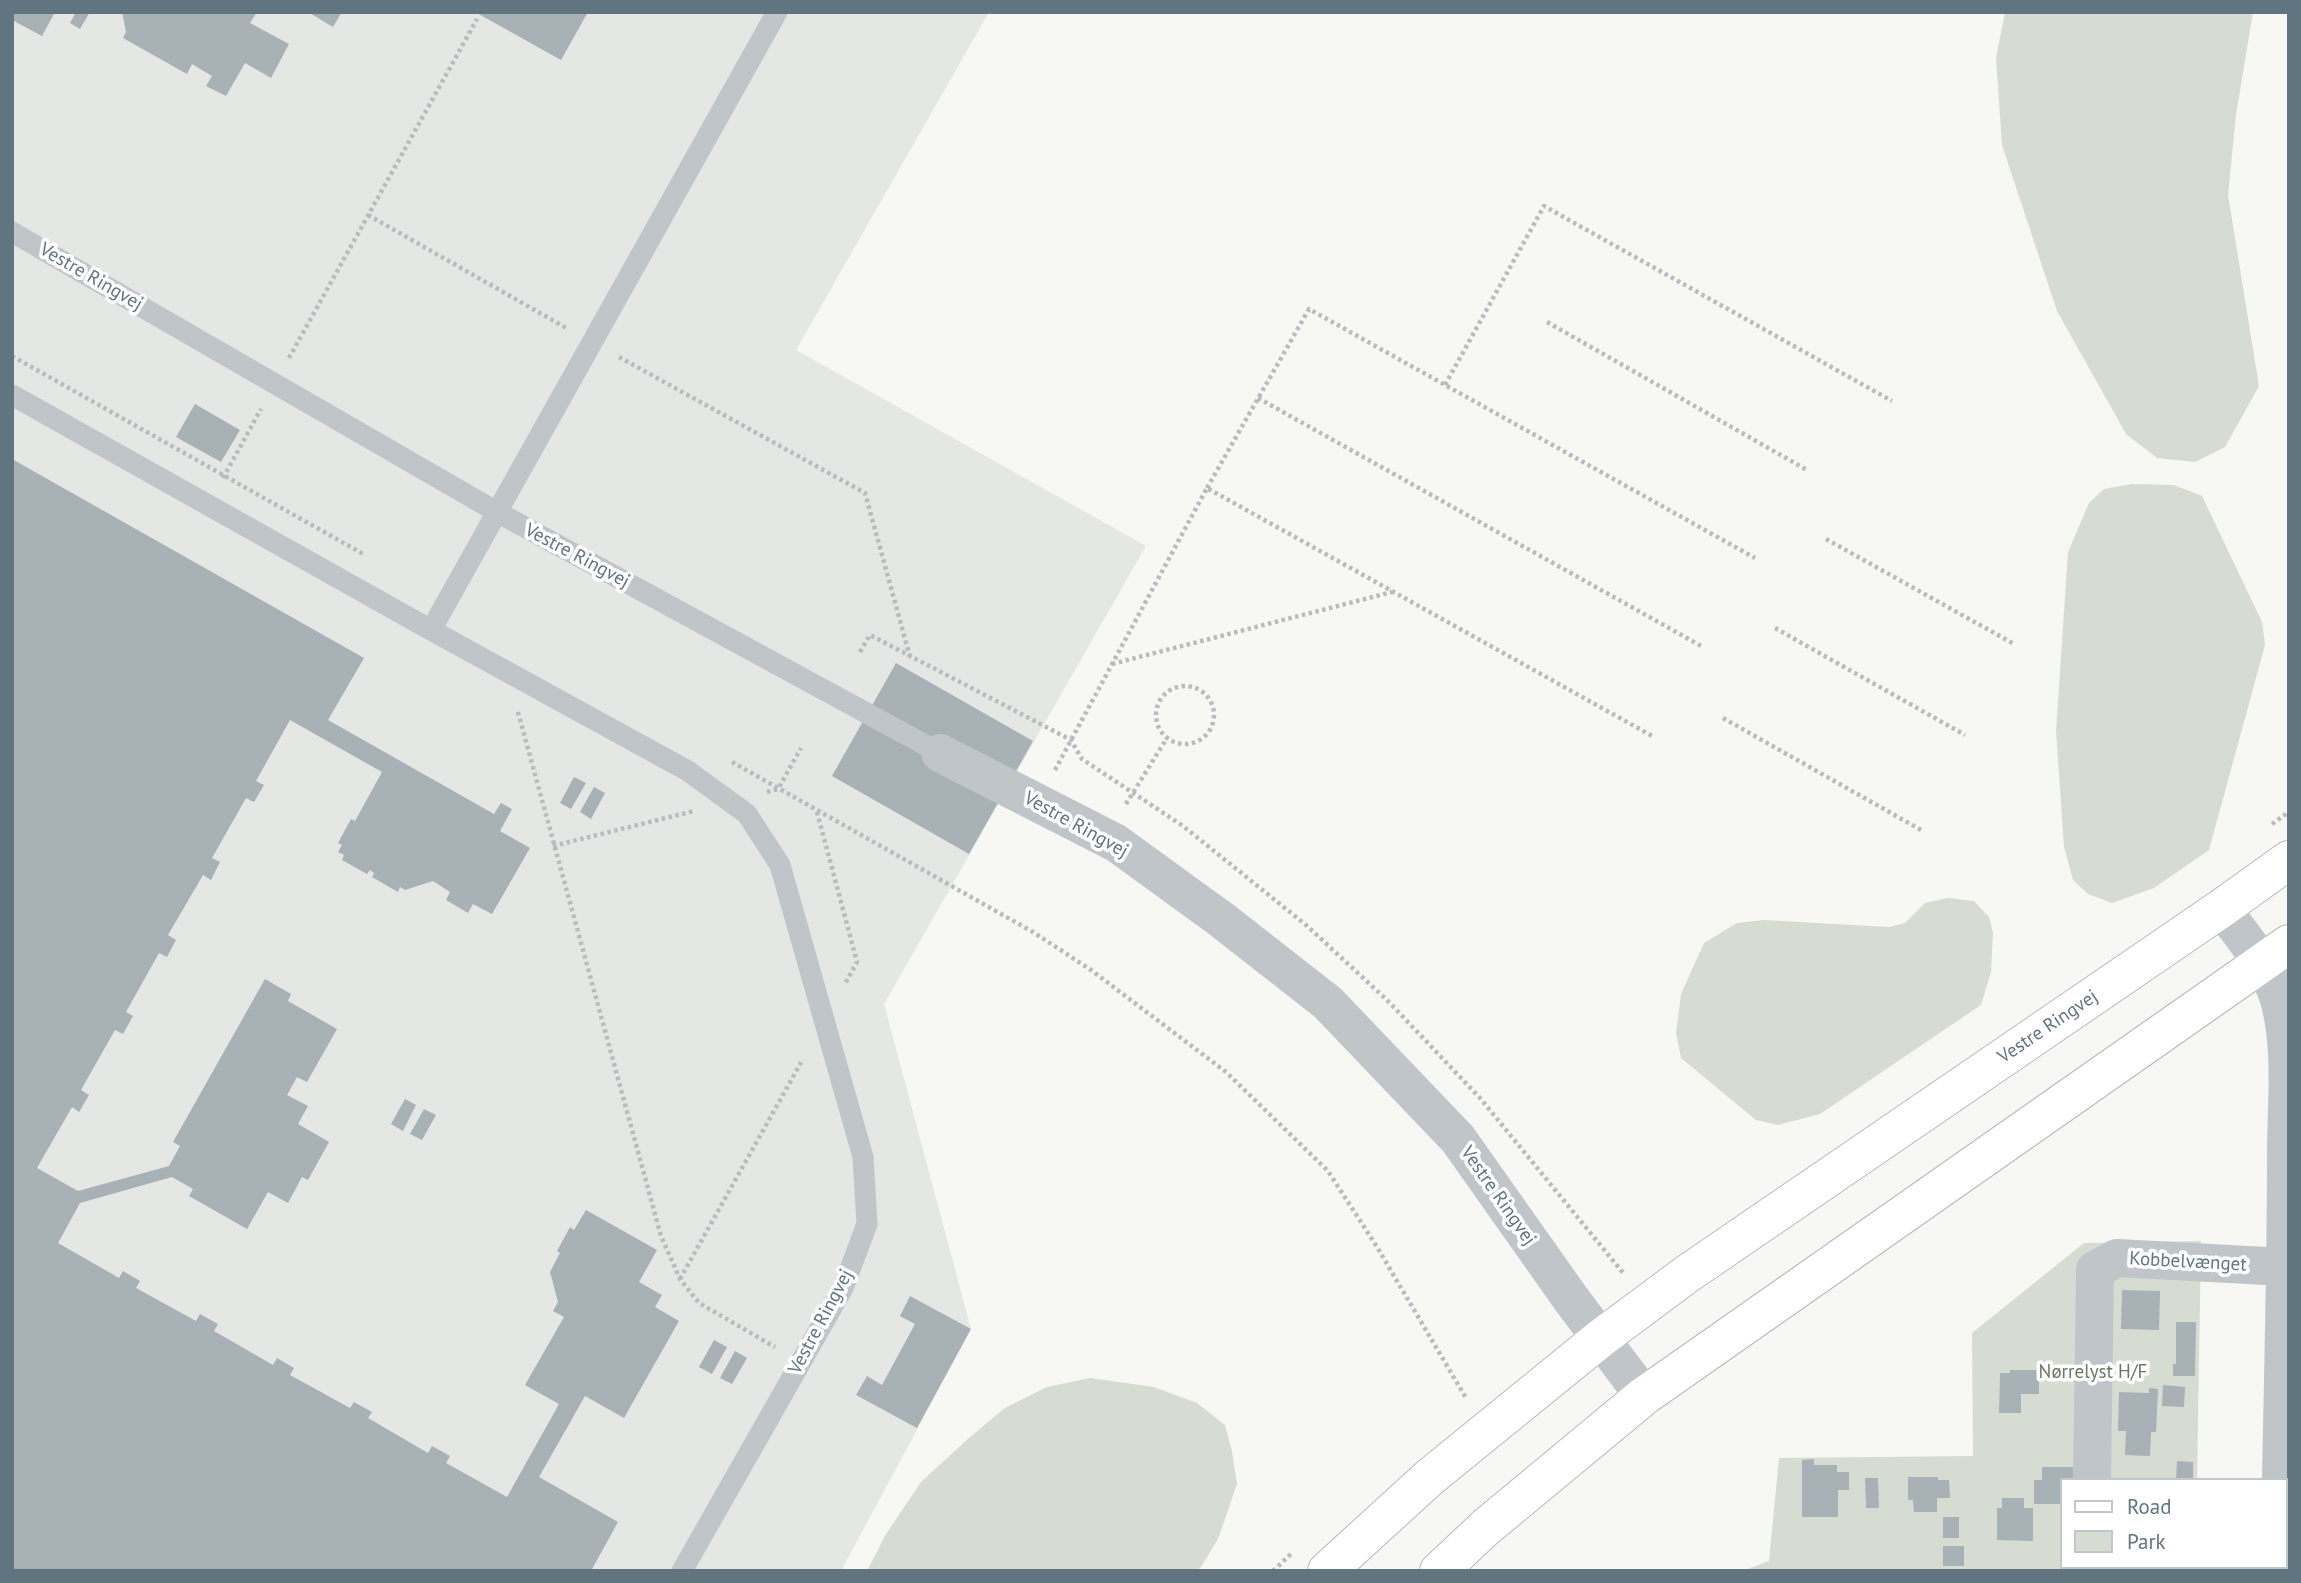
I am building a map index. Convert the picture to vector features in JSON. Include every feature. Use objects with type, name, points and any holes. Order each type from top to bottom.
[{"type":"main road","name":"Vestre Ringvej","points":[[1327,1571],[1430,1477],[1601,1338],[1687,1274],[2289,860]]},
{"type":"main road","points":[[1440,1571],[1486,1527],[1644,1396],[2275,953]]},
{"type":"street","name":"Vestre Ringvej","points":[[940,753],[1107,839],[1222,919],[1328,1003],[1458,1139],[1644,1396]]},
{"type":"street","points":[[2222,908],[2275,953],[2274,984],[2282,1008],[2287,1054],[2285,1416],[2281,1478]]},
{"type":"street","name":"Kobbelvænget","points":[[2092,1478],[2095,1270],[2117,1258],[2285,1267]]},
{"type":"lane","points":[[431,629],[777,12]]},
{"type":"lane","name":"Vestre Ringvej","points":[[12,232],[497,512],[940,753]]},
{"type":"lane","name":"Vestre Ringvej","points":[[12,395],[688,771],[747,814],[780,865],[863,1157],[867,1224],[843,1288],[682,1571]]},
{"type":"path","points":[[208,505],[477,19]]},
{"type":"path","points":[[1445,385],[1544,206],[1892,401]]},
{"type":"path","points":[[368,215],[865,493],[910,657]]},
{"type":"path","points":[[1037,803],[1206,488],[1309,309],[1755,558]]},
{"type":"path","points":[[1547,322],[1807,470]]},
{"type":"path","points":[[1258,398],[1703,647]]},
{"type":"path","points":[[1206,488],[1654,737]]},
{"type":"path","points":[[1826,539],[2014,644]]},
{"type":"path","points":[[1112,664],[1392,592]]},
{"type":"path","points":[[1775,628],[1965,736]]},
{"type":"path","points":[[860,652],[870,635],[1071,740]]},
{"type":"path","points":[[509,672],[553,846],[657,1223],[680,1279],[699,1303],[801,1362]]},
{"type":"path","points":[[1188,686],[1205,694],[1214,709],[1214,719],[1206,736],[1189,745],[1178,744],[1167,738],[1157,725],[1155,715],[1162,696],[1178,687],[1188,686]]},
{"type":"path","points":[[1723,718],[1921,830]]},
{"type":"path","points":[[1107,839],[1167,738]]},
{"type":"path","points":[[680,1279],[857,962],[817,811]]},
{"type":"shaded area","points":[[12,12],[989,12],[796,350],[1146,546],[884,1004],[971,1329],[841,1571],[12,1571]]},
{"type":"green space","points":[[2005,12],[2253,12],[2236,115],[2228,195],[2259,386],[2225,447],[2195,462],[2157,458],[2126,434],[2057,311],[2002,145],[1996,58]]},
{"type":"green space","points":[[2132,484],[2174,485],[2202,496],[2262,622],[2265,645],[2209,850],[2154,888],[2112,903],[2088,894],[2073,880],[2064,847],[2056,731],[2068,552],[2089,503],[2104,489]]},
{"type":"green space","points":[[1948,898],[1974,901],[1989,917],[1993,933],[1991,972],[1981,1005],[1820,1114],[1778,1125],[1756,1120],[1681,1058],[1676,1033],[1681,994],[1704,943],[1737,923],[1764,920],[1889,927],[1905,923],[1925,903]]},
{"type":"green space","name":"Nørrelyst H/F","points":[[2201,1241],[2197,1478],[2060,1478],[2060,1569],[2196,1571],[1742,1571],[1769,1561],[1779,1458],[1973,1456],[1972,1333],[2084,1243]]},
{"type":"green space","points":[[1090,1378],[1154,1387],[1197,1403],[1225,1425],[1237,1484],[1218,1539],[1201,1567],[1196,1571],[867,1571],[886,1534],[921,1482],[970,1437],[1005,1408],[1047,1387]]},
{"type":"building","points":[[12,12],[55,12],[42,36],[12,20]]},
{"type":"building","points":[[76,12],[90,12],[80,29],[70,23]]},
{"type":"building","points":[[122,12],[257,12],[250,23],[289,44],[271,78],[245,63],[226,96],[206,86],[212,76],[192,64],[187,74],[123,38],[126,32]]},
{"type":"building","points":[[308,12],[342,12],[333,27]]},
{"type":"building","points":[[475,12],[588,12],[561,60]]},
{"type":"building","points":[[195,404],[240,430],[221,462],[176,437]]},
{"type":"building","points":[[12,459],[364,658],[328,720],[494,814],[501,803],[512,809],[500,831],[530,848],[492,914],[473,904],[468,913],[446,900],[450,892],[433,881],[405,890],[400,887],[398,892],[372,877],[374,873],[370,870],[367,874],[342,860],[344,855],[338,852],[342,845],[338,843],[351,819],[355,821],[382,772],[290,720],[256,781],[264,785],[254,802],[246,798],[212,858],[220,862],[211,880],[203,875],[168,935],[176,940],[167,957],[159,953],[126,1012],[133,1016],[123,1034],[115,1030],[81,1090],[89,1095],[79,1112],[72,1107],[37,1168],[78,1191],[169,1166],[180,1146],[173,1142],[265,979],[291,994],[288,1001],[337,1029],[307,1082],[297,1077],[287,1095],[308,1106],[298,1124],[329,1142],[308,1180],[302,1177],[288,1203],[268,1192],[247,1229],[189,1196],[193,1189],[172,1177],[80,1203],[58,1243],[119,1278],[123,1271],[140,1281],[136,1288],[196,1321],[200,1314],[218,1324],[214,1331],[273,1365],[277,1358],[294,1368],[290,1375],[350,1408],[354,1402],[372,1412],[368,1418],[428,1453],[432,1446],[450,1456],[446,1463],[507,1497],[559,1404],[525,1385],[564,1317],[553,1311],[558,1302],[550,1272],[560,1253],[557,1251],[570,1227],[574,1230],[586,1210],[657,1250],[639,1282],[662,1295],[655,1307],[679,1321],[624,1418],[585,1396],[539,1477],[618,1522],[591,1571],[12,1571]]},
{"type":"building","points":[[896,663],[1033,741],[969,854],[832,776]]},
{"type":"building","points":[[574,777],[586,783],[571,809],[560,803]]},
{"type":"building","points":[[594,787],[605,793],[591,819],[580,812]]},
{"type":"building","points":[[405,1099],[416,1105],[403,1131],[391,1124]]},
{"type":"building","points":[[424,1109],[436,1115],[422,1140],[410,1134]]},
{"type":"building","points":[[2122,1290],[2160,1291],[2159,1330],[2121,1329]]},
{"type":"building","points":[[910,1296],[971,1329],[917,1428],[856,1395],[867,1376],[882,1385],[915,1324],[900,1316]]},
{"type":"building","points":[[2176,1322],[2196,1322],[2195,1376],[2173,1376],[2173,1364],[2176,1364]]},
{"type":"building","points":[[714,1340],[727,1347],[712,1374],[699,1367]]},
{"type":"building","points":[[735,1351],[747,1358],[732,1384],[720,1378]]},
{"type":"building","points":[[2010,1370],[2039,1370],[2039,1394],[2021,1394],[2021,1413],[1999,1413],[2000,1373],[2010,1373]]},
{"type":"building","points":[[2163,1385],[2185,1387],[2184,1407],[2162,1406]]},
{"type":"building","points":[[2149,1388],[2158,1389],[2156,1432],[2151,1432],[2150,1456],[2125,1455],[2126,1431],[2118,1431],[2119,1392],[2149,1393]]},
{"type":"building","points":[[1814,1459],[1814,1465],[1837,1465],[1837,1472],[1849,1472],[1849,1490],[1838,1490],[1838,1517],[1802,1517],[1802,1460]]},
{"type":"building","points":[[2177,1461],[2193,1462],[2193,1478],[2176,1478]]},
{"type":"building","points":[[2042,1467],[2073,1467],[2073,1478],[2060,1478],[2060,1504],[2034,1504],[2034,1480],[2042,1480]]},
{"type":"building","points":[[1908,1477],[1938,1477],[1938,1480],[1949,1480],[1950,1498],[1937,1498],[1937,1512],[1914,1512],[1913,1500],[1908,1500]]},
{"type":"building","points":[[1865,1478],[1878,1478],[1879,1508],[1866,1508]]},
{"type":"building","points":[[2002,1498],[2024,1498],[2024,1508],[2033,1508],[2033,1541],[1997,1540],[1997,1508],[2002,1508]]},
{"type":"building","points":[[1943,1517],[1959,1517],[1959,1538],[1943,1538]]},
{"type":"building","points":[[1943,1546],[1964,1546],[1964,1566],[1943,1566]]},
{"type":"building","points":[[2164,1569],[2188,1569],[2188,1571]]}]
